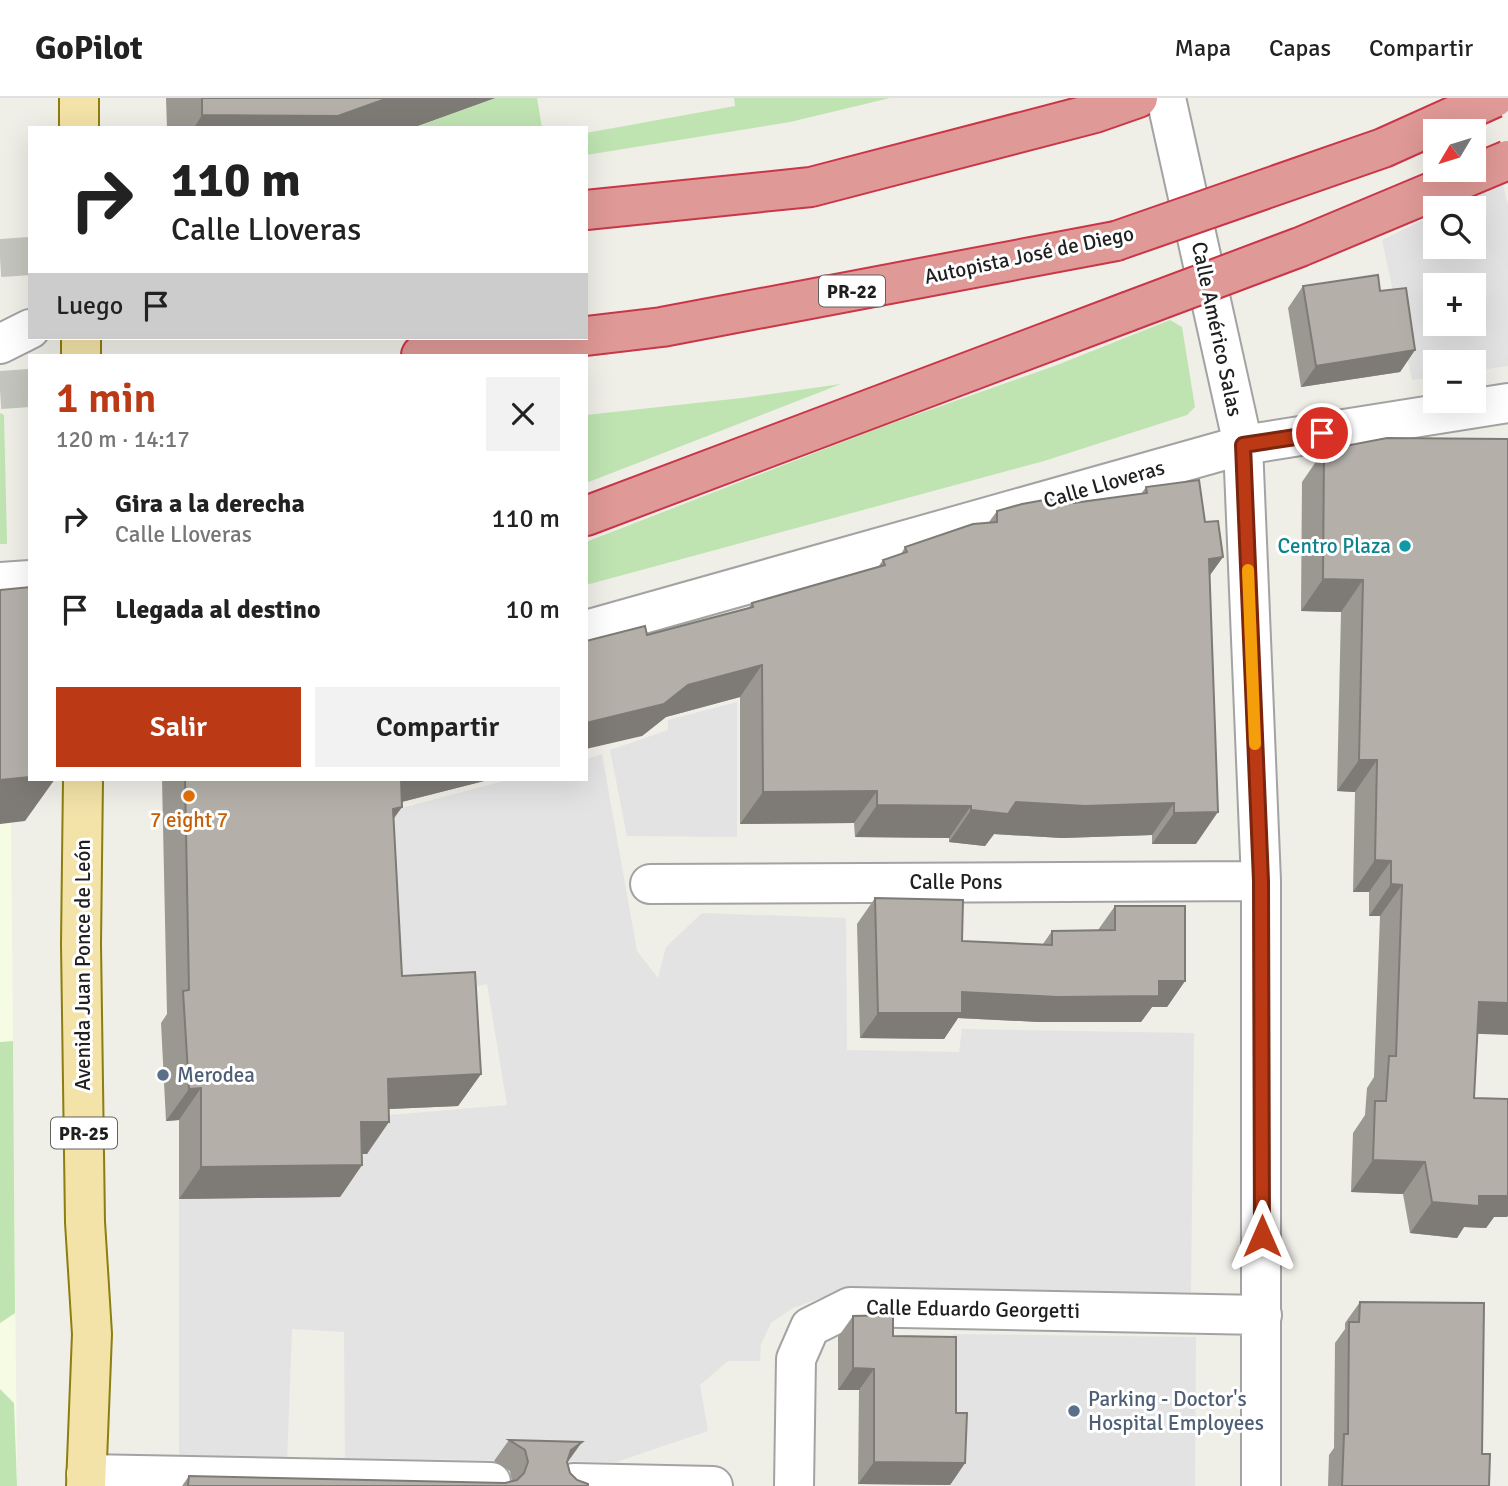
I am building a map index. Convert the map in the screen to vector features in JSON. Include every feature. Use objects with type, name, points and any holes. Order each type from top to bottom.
[{"type":"highway","points":[[588,210],[811,187],[1095,113],[1138,98]]},
{"type":"highway","name":"Autopista José de Diego","points":[[588,336],[662,327],[1116,241],[1383,148],[1494,98]]},
{"type":"highway","points":[[588,515],[1300,247],[1508,160]]},
{"type":"highway","points":[[430,354],[554,340]]},
{"type":"main road","points":[[79,98],[79,126]]},
{"type":"main road","name":"Avenida Juan Ponce de León","points":[[83,781],[81,944],[85,1222],[92,1334],[86,1480]]},
{"type":"street","name":"Calle Américo Salas","points":[[1166,98],[1243,445],[1261,881],[1261,1486]]},
{"type":"street","points":[[0,344],[28,330]]},
{"type":"street","name":"Calle Lloveras","points":[[588,630],[1243,445],[1508,403]]},
{"type":"street","points":[[0,582],[28,580]]},
{"type":"street","name":"Calle Pons","points":[[650,884],[1261,881]]},
{"type":"street","name":"Calle Eduardo Georgetti","points":[[794,1486],[796,1359],[810,1327],[850,1307],[1262,1315]]},
{"type":"street","points":[[86,1480],[491,1482]]},
{"type":"street","points":[[574,1483],[713,1486]]},
{"type":"shaded area","points":[[1502,181],[1508,205],[1508,366],[1486,369],[1486,350],[1423,350],[1423,379],[1412,380],[1382,240],[1423,220],[1423,259],[1486,259],[1486,196],[1471,196]]},
{"type":"shaded area","points":[[737,702],[737,837],[627,836],[610,750],[668,730],[668,720]]},
{"type":"shaded area","points":[[602,754],[637,951],[658,978],[666,947],[702,913],[846,918],[847,1050],[959,1052],[962,1029],[1194,1033],[1191,1292],[829,1295],[793,1308],[771,1323],[761,1344],[760,1361],[728,1361],[700,1385],[708,1431],[616,1462],[345,1458],[344,1332],[292,1329],[287,1463],[179,1461],[179,1199],[340,1197],[366,1117],[507,1105],[487,984],[454,991],[391,996],[383,813],[503,781],[588,781],[588,758]]},
{"type":"shaded area","points":[[11,823],[17,1486],[0,1486],[0,824]]},
{"type":"shaded area","name":"Parking - Doctor's Hospital Employees","points":[[953,1334],[1196,1337],[1195,1486],[951,1486]]},
{"type":"green space","points":[[495,98],[537,98],[542,126],[418,126]]},
{"type":"green space","points":[[734,98],[890,98],[790,122],[588,155],[588,133],[735,106]]},
{"type":"green space","points":[[1170,320],[1182,327],[1195,407],[1187,415],[1044,461],[588,584],[588,541],[879,428],[1057,365]]},
{"type":"green space","points":[[841,384],[588,482],[588,415]]},
{"type":"green space","points":[[0,413],[4,415],[7,544],[0,544]]},
{"type":"green space","points":[[13,1041],[15,1313],[0,1323],[0,1042]]},
{"type":"green space","points":[[0,1389],[14,1403],[17,1486],[0,1486]]},
{"type":"building","points":[[202,98],[388,98],[338,116],[202,115]]},
{"type":"building","points":[[1378,275],[1380,291],[1406,288],[1415,350],[1316,366],[1303,286]]},
{"type":"building","points":[[1387,438],[1508,439],[1508,1003],[1479,1002],[1474,1098],[1508,1099],[1508,1196],[1479,1196],[1479,1206],[1432,1202],[1425,1162],[1373,1160],[1375,1101],[1386,1101],[1389,1056],[1396,1056],[1402,885],[1391,884],[1391,861],[1375,860],[1377,760],[1359,760],[1363,580],[1323,579],[1324,450]]},
{"type":"building","points":[[1199,480],[1205,522],[1218,521],[1223,557],[1209,559],[1218,812],[1174,813],[1174,803],[1085,806],[1016,802],[1008,814],[971,810],[971,806],[877,805],[877,791],[763,792],[762,665],[688,685],[664,704],[588,723],[588,640],[645,626],[647,635],[753,607],[752,603],[885,565],[883,560],[907,552],[905,547],[973,524],[997,522],[997,511],[1022,504],[1072,495],[1073,503],[1147,493],[1146,487]]},
{"type":"building","points":[[28,587],[28,777],[0,780],[0,590]]},
{"type":"building","points":[[185,781],[401,781],[402,807],[393,809],[402,976],[475,972],[481,1074],[388,1079],[389,1122],[361,1122],[362,1165],[201,1167],[201,1088],[189,1089],[183,991],[189,990]]},
{"type":"building","points":[[875,898],[963,900],[962,941],[1052,945],[1052,931],[1115,930],[1115,906],[1185,906],[1185,981],[1159,981],[1159,996],[1057,997],[962,992],[962,1013],[878,1013]]},
{"type":"building","points":[[1360,1302],[1484,1303],[1482,1454],[1490,1454],[1489,1486],[1342,1486],[1344,1434],[1348,1434],[1349,1322],[1359,1322]]},
{"type":"building","points":[[893,1315],[893,1336],[956,1337],[956,1413],[967,1413],[965,1463],[874,1462],[874,1369],[853,1368],[853,1316]]},
{"type":"building","points":[[509,1440],[582,1442],[571,1450],[567,1462],[570,1473],[588,1486],[188,1486],[189,1476],[505,1483],[517,1480],[524,1473],[528,1462],[525,1450]]},
{"type":"tunnel","points":[[0,258],[28,256]]},
{"type":"tunnel","points":[[0,390],[28,388]]},
{"type":"slow traffic","points":[[1248,570],[1255,744]]},
{"type":"place","name":"Centro Plaza","points":[[1405,546]]},
{"type":"place","name":"7 eight 7","points":[[189,796]]},
{"type":"place","name":"Merodea","points":[[163,1075]]},
{"type":"place","name":"Parking - Doctor's Hospital Employees","points":[[1074,1411]]},
{"type":"route","points":[[1262,1236],[1261,881],[1243,445],[1322,433]]}]
